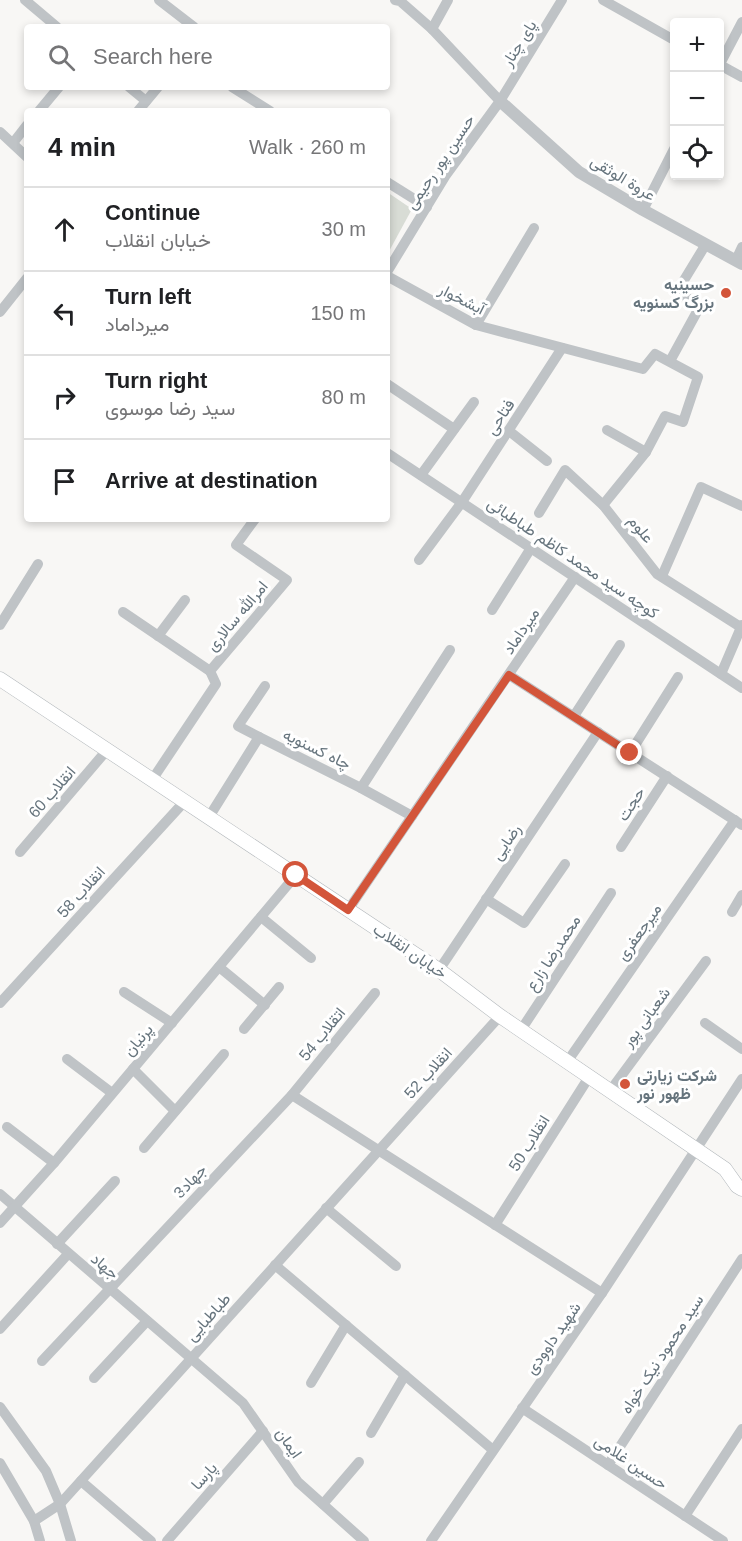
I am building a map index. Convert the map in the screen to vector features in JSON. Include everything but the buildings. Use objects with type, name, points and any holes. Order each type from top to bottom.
[{"type":"main road","name":"خیابان انقلاب","points":[[2,686],[108,750],[439,970],[500,1016],[725,1169],[737,1186],[742,1189]]},
{"type":"main road","name":"خیابان انقلاب","points":[[725,1169],[742,1173]]},
{"type":"street","points":[[25,0],[53,24]]},
{"type":"street","points":[[159,0],[190,24]]},
{"type":"street","points":[[395,0],[400,1],[432,29],[500,101]]},
{"type":"street","points":[[432,29],[448,0]]},
{"type":"street","name":"پای چنار","points":[[500,101],[562,0]]},
{"type":"street","points":[[603,0],[670,37]]},
{"type":"street","points":[[724,57],[742,22]]},
{"type":"street","points":[[724,67],[742,77]]},
{"type":"street","points":[[42,108],[56,90]]},
{"type":"street","points":[[133,90],[146,101]]},
{"type":"street","points":[[140,108],[155,90]]},
{"type":"street","points":[[237,90],[265,108]]},
{"type":"street","name":"حسین پور رحیمی","points":[[390,269],[446,175],[500,101]]},
{"type":"street","name":"عروة الوثقی","points":[[500,101],[579,172],[739,262]]},
{"type":"street","points":[[13,143],[24,129]]},
{"type":"street","points":[[0,132],[24,154]]},
{"type":"street","points":[[643,210],[670,159]]},
{"type":"street","points":[[390,184],[427,207]]},
{"type":"street","points":[[477,325],[534,228]]},
{"type":"street","points":[[603,505],[646,452],[666,416],[683,422],[698,377],[670,362],[699,308],[678,290],[706,244]]},
{"type":"street","points":[[739,262],[742,247]]},
{"type":"street","name":"آبشخوار","points":[[390,276],[477,325],[643,369],[656,354],[670,362]]},
{"type":"street","points":[[0,312],[24,282]]},
{"type":"street","name":"فتاحی","points":[[419,560],[462,502],[562,348]]},
{"type":"street","points":[[390,386],[454,429]]},
{"type":"street","points":[[421,475],[474,402]]},
{"type":"street","points":[[607,430],[646,452]]},
{"type":"street","points":[[509,431],[547,461]]},
{"type":"street","name":"کوچه سید محمد کاظم طباطبائی","points":[[390,455],[742,688]]},
{"type":"street","name":"علوم","points":[[539,513],[565,470],[603,505],[657,574],[742,627]]},
{"type":"street","points":[[662,576],[701,487],[742,506]]},
{"type":"street","name":"امرالله سالاری","points":[[152,780],[216,684],[210,671],[287,580],[236,545],[253,522]]},
{"type":"street","points":[[492,610],[531,548]]},
{"type":"street","points":[[0,625],[38,564]]},
{"type":"street","name":"میرداماد","points":[[348,910],[576,577]]},
{"type":"street","points":[[158,636],[185,600]]},
{"type":"street","points":[[123,612],[210,671]]},
{"type":"street","points":[[721,674],[742,627]]},
{"type":"street","points":[[574,716],[621,645]]},
{"type":"street","points":[[362,788],[450,650]]},
{"type":"street","points":[[509,675],[739,822]]},
{"type":"street","points":[[630,753],[678,677]]},
{"type":"street","points":[[259,737],[238,726],[265,686]]},
{"type":"street","name":"رضایی","points":[[439,970],[598,732]]},
{"type":"street","name":"چاه کسنویه","points":[[209,817],[259,737],[362,788],[412,816]]},
{"type":"street","name":"انقلاب 60","points":[[20,852],[108,750]]},
{"type":"street","name":"حجت","points":[[621,847],[667,776]]},
{"type":"street","name":"انقلاب 58","points":[[0,1003],[185,801]]},
{"type":"street","name":"میرجعفری","points":[[567,1062],[739,822]]},
{"type":"street","points":[[486,899],[524,923],[565,864]]},
{"type":"street","name":"پرنیان","points":[[0,1223],[54,1163],[296,875]]},
{"type":"street","name":"محمدرضا زارع","points":[[521,1030],[611,893]]},
{"type":"street","points":[[732,912],[742,895]]},
{"type":"street","points":[[261,917],[311,958]]},
{"type":"street","name":"شعبانی پور","points":[[610,1091],[706,961]]},
{"type":"street","points":[[219,967],[265,1005]]},
{"type":"street","points":[[244,1029],[279,987]]},
{"type":"street","points":[[124,992],[172,1023]]},
{"type":"street","name":"اتقلاب 54","points":[[292,1095],[375,993]]},
{"type":"street","name":"انقلاب 52","points":[[379,1151],[500,1016]]},
{"type":"street","points":[[705,1023],[742,1049]]},
{"type":"street","points":[[144,1148],[224,1054]]},
{"type":"street","points":[[67,1059],[112,1093]]},
{"type":"street","points":[[133,1069],[176,1111]]},
{"type":"street","name":"انقلاب 50","points":[[495,1225],[589,1077]]},
{"type":"street","name":"شهید داوودی","points":[[431,1541],[602,1293],[742,1079]]},
{"type":"street","points":[[292,1095],[602,1293]]},
{"type":"street","name":"جهاد3","points":[[42,1361],[292,1095]]},
{"type":"street","points":[[7,1127],[54,1163]]},
{"type":"street","name":"طباطبایی","points":[[34,1521],[60,1504],[379,1151]]},
{"type":"street","points":[[57,1244],[115,1181]]},
{"type":"street","name":"جهاد","points":[[0,1194],[191,1359]]},
{"type":"street","points":[[327,1208],[396,1266]]},
{"type":"street","points":[[0,1329],[68,1254]]},
{"type":"street","name":"سید محمود نیک خواه","points":[[608,1465],[742,1259]]},
{"type":"street","points":[[275,1265],[493,1450]]},
{"type":"street","points":[[94,1378],[147,1322]]},
{"type":"street","points":[[311,1383],[346,1325]]},
{"type":"street","name":"ایمان","points":[[191,1359],[243,1403],[298,1482],[364,1541]]},
{"type":"street","points":[[371,1433],[405,1375]]},
{"type":"street","points":[[0,1407],[46,1471],[60,1504],[71,1541]]},
{"type":"street","name":"حسین غلامی","points":[[522,1408],[723,1541]]},
{"type":"street","points":[[685,1516],[742,1429]]},
{"type":"street","name":"پارسا","points":[[167,1541],[263,1431]]},
{"type":"street","points":[[323,1504],[359,1462]]},
{"type":"street","points":[[0,1465],[34,1521],[40,1541]]},
{"type":"street","points":[[81,1481],[152,1541]]},
{"type":"shaded area","points":[[390,194],[412,209],[390,249]]},
{"type":"place","name":"حسینیه بزرگ کسنویه","points":[[726,293]]},
{"type":"place","name":"شرکت زیارتی ظهور نور","points":[[625,1084]]},
{"type":"route","points":[[296,875],[348,910],[509,675],[630,753]]}]
